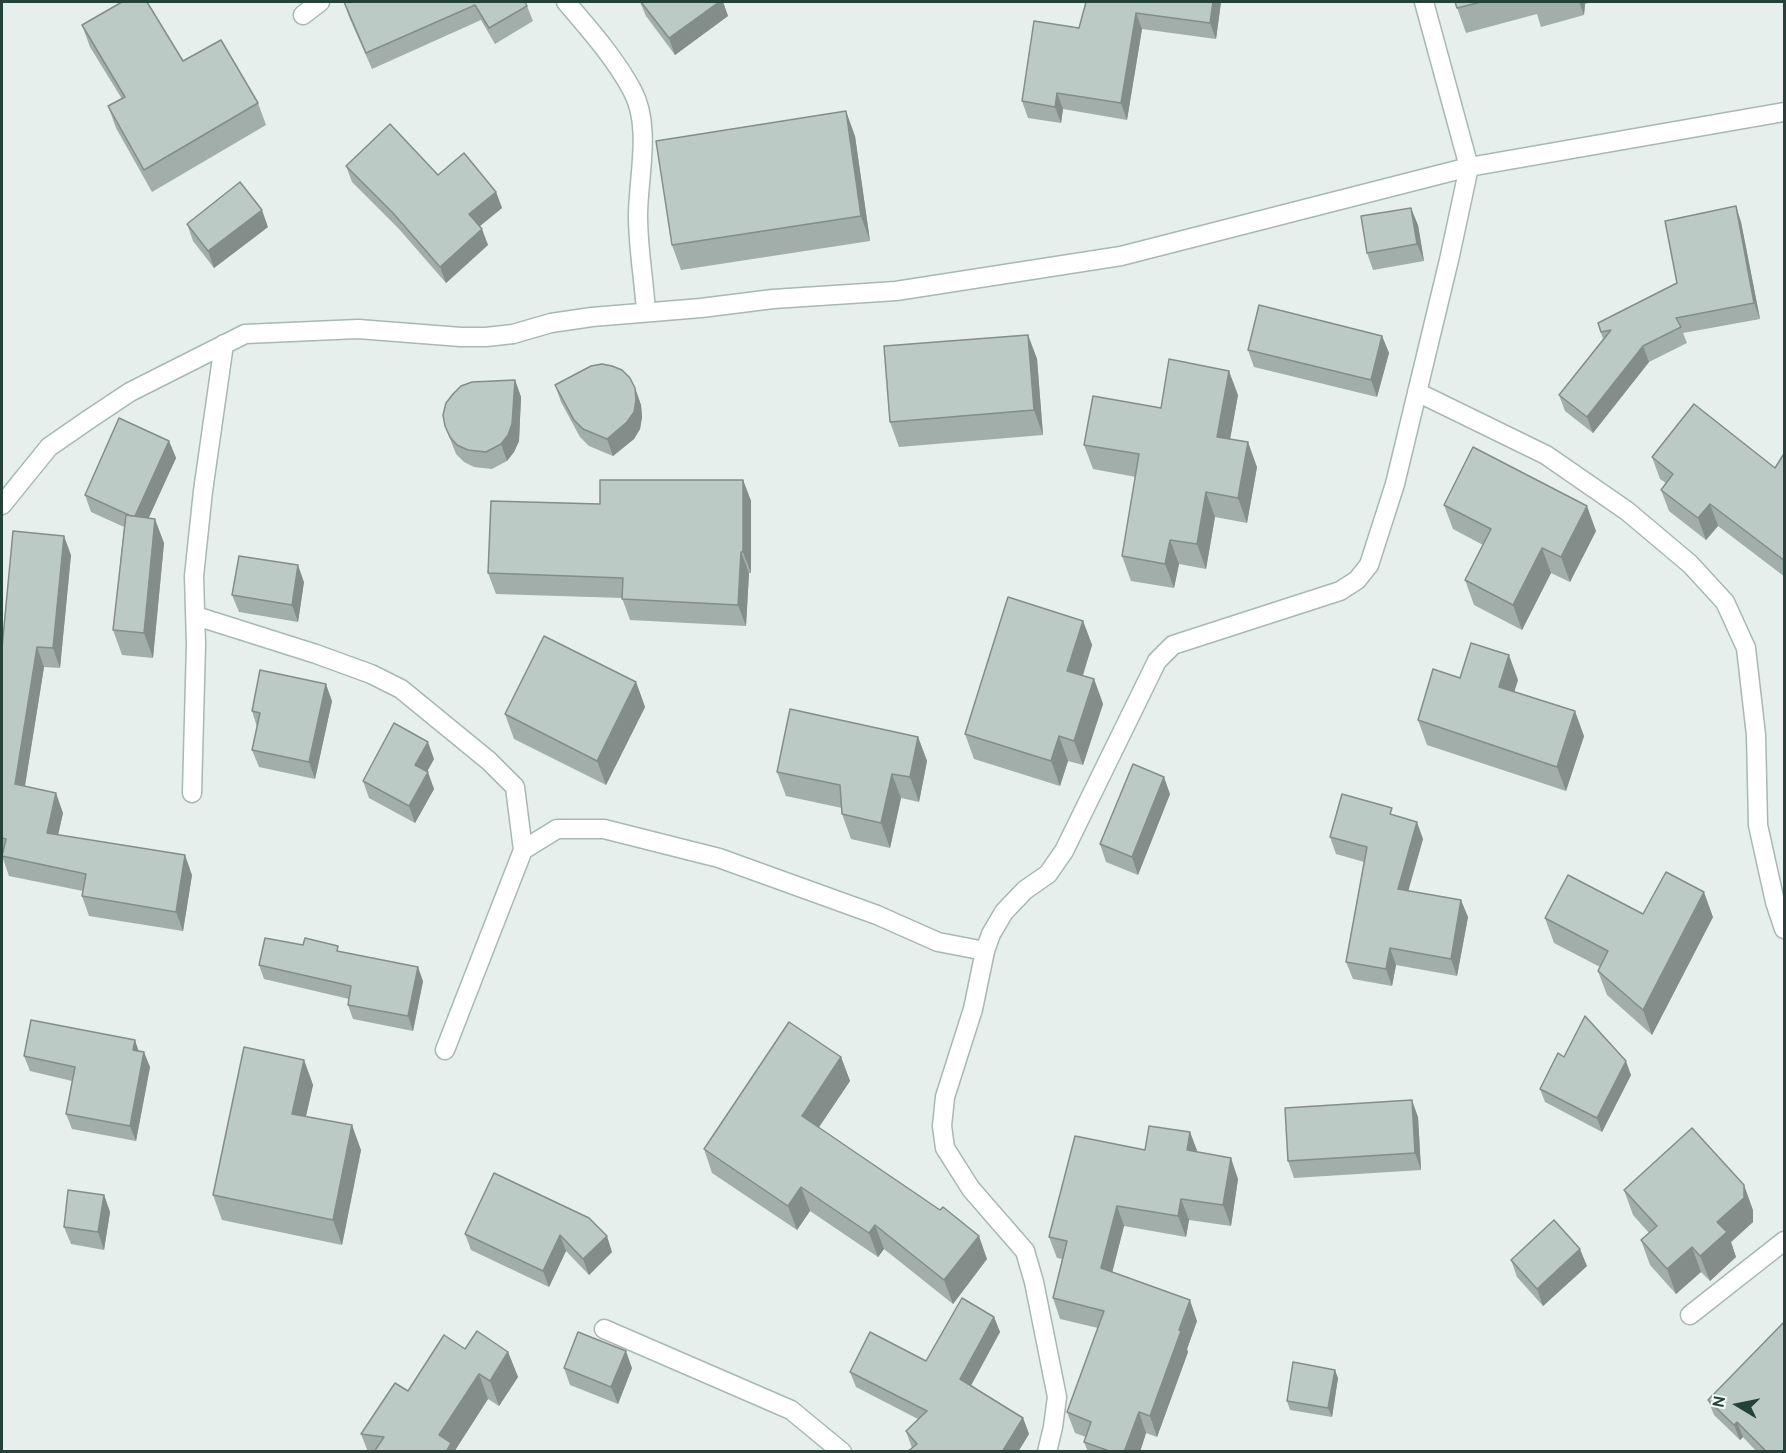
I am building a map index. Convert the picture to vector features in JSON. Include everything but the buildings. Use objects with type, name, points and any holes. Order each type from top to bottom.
[{"type":"street","points":[[303,15],[320,2]]},
{"type":"street","points":[[566,2],[633,90],[639,109],[643,145],[638,216],[646,312]]},
{"type":"street","points":[[1047,1452],[1057,1397],[1034,1282],[1025,1251],[971,1189],[945,1148],[942,1126],[945,1097],[973,1009],[991,934],[1004,912],[1025,890],[1048,874],[1064,851],[1157,661],[1173,645],[1341,591],[1357,580],[1369,565],[1395,484],[1449,261],[1469,166],[1424,2]]},
{"type":"street","points":[[2,505],[49,447],[130,392],[245,334],[358,329],[486,337],[513,334],[551,323],[646,312],[773,299],[896,291],[1121,256],[1469,166],[1785,112]]},
{"type":"street","points":[[192,793],[196,616],[194,576],[224,344]]},
{"type":"street","points":[[1417,392],[1555,461],[1627,511],[1690,564],[1725,602],[1746,648],[1756,735],[1758,825],[1775,902],[1785,929]]},
{"type":"street","points":[[196,616],[316,654],[371,674],[401,689],[489,761],[514,788],[523,850],[445,1050]]},
{"type":"street","points":[[523,850],[557,829],[604,829],[719,858],[877,915],[938,942],[986,951]]},
{"type":"street","points":[[1690,1315],[1785,1241]]},
{"type":"street","points":[[604,1329],[791,1410],[842,1452]]}]
